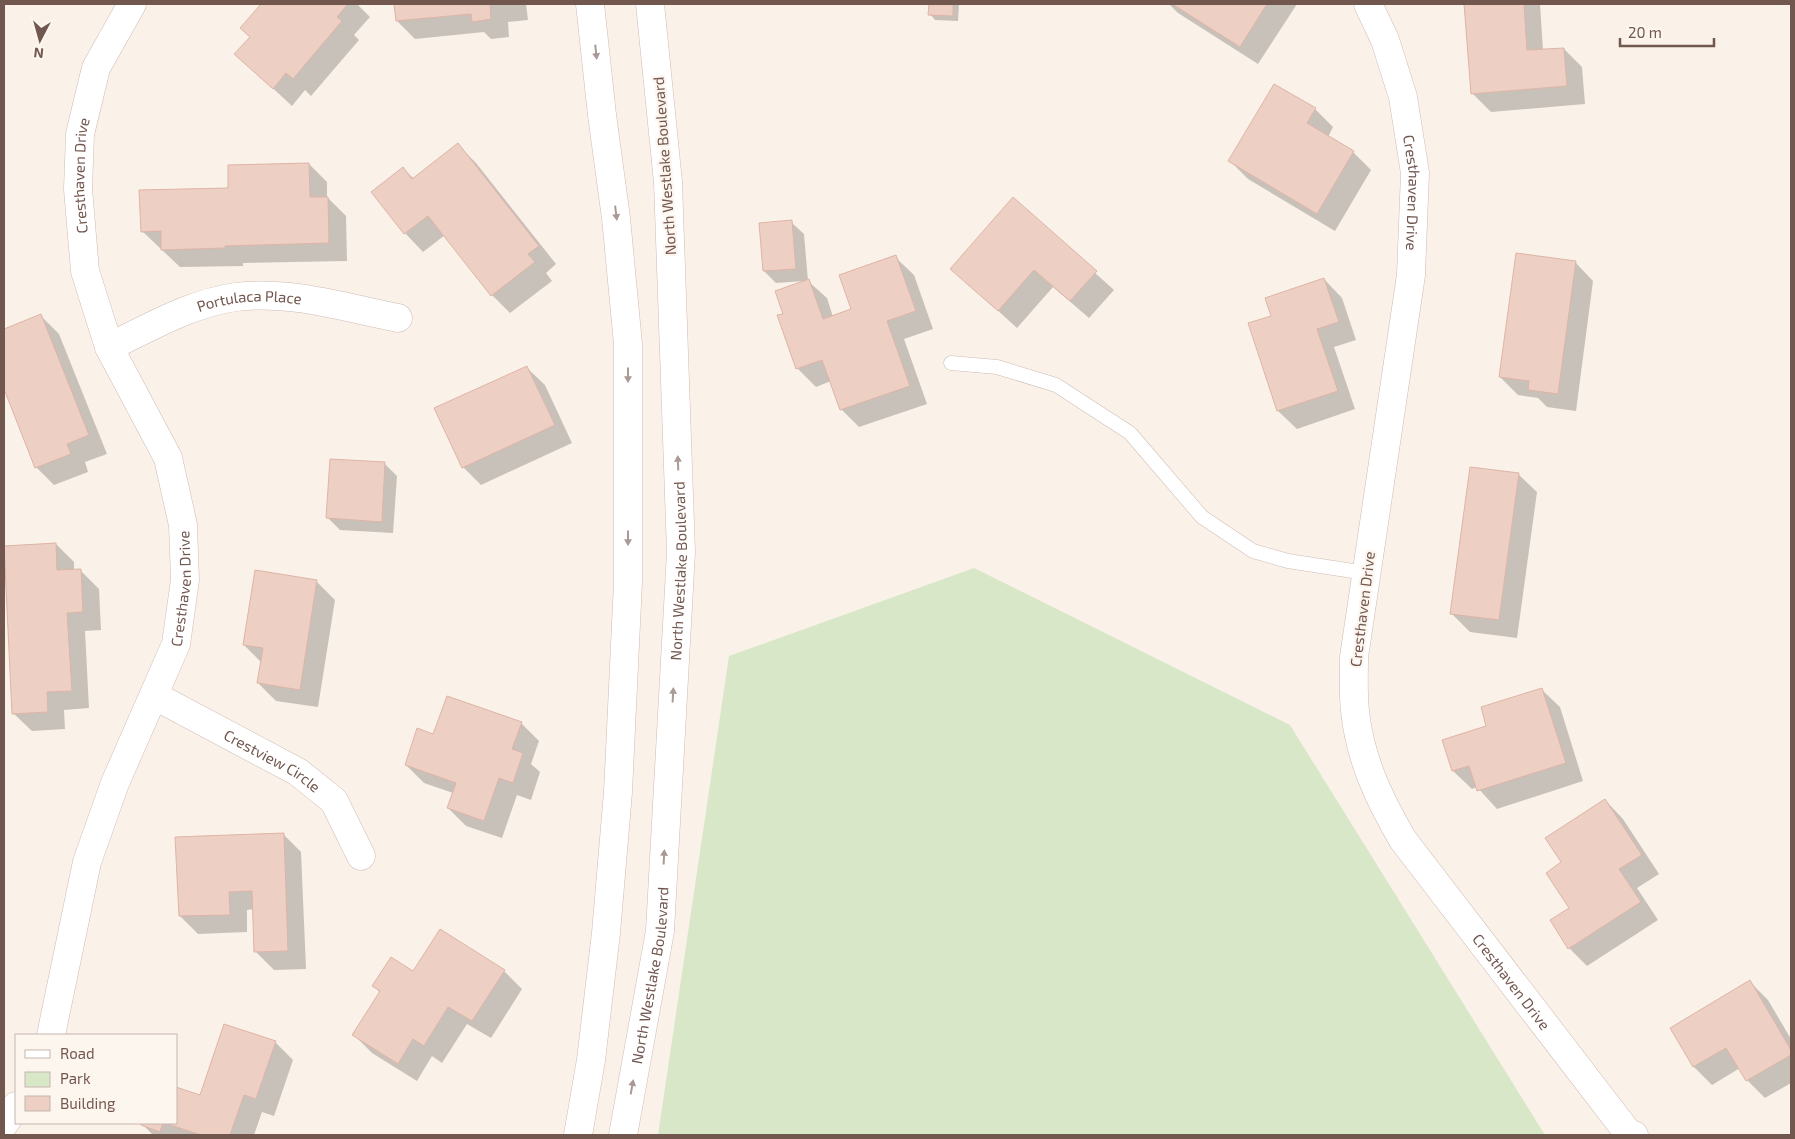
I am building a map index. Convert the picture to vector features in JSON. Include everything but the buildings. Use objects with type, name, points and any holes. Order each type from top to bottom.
[{"type":"street","name":"Cresthaven Drive","points":[[51,1034],[87,862],[116,782],[176,644],[185,580],[183,525],[168,458],[108,347],[85,271],[78,189],[80,134],[96,68],[132,4]]},
{"type":"street","points":[[578,1135],[591,1060],[606,933],[618,792],[628,582],[628,344],[616,218],[590,4]]},
{"type":"street","name":"North Westlake Boulevard","points":[[623,1135],[660,931],[681,552],[668,182],[650,4]]},
{"type":"street","name":"Cresthaven Drive","points":[[1368,4],[1384,40],[1403,97],[1415,173],[1411,275],[1354,657],[1355,710],[1363,754],[1380,800],[1403,840],[1628,1133],[1634,1135]]},
{"type":"street","name":"Portulaca Place","points":[[108,347],[188,309],[236,297],[288,297],[398,318]]},
{"type":"street","name":"Crestview Circle","points":[[155,696],[298,772],[334,801],[361,856]]},
{"type":"street","points":[[4,1124],[15,1108]]},
{"type":"lane","points":[[951,363],[997,367],[1056,385],[1130,433],[1202,516],[1253,552],[1288,561],[1366,573]]},
{"type":"green space","points":[[974,568],[1290,725],[1545,1135],[658,1135],[729,656]]}]
